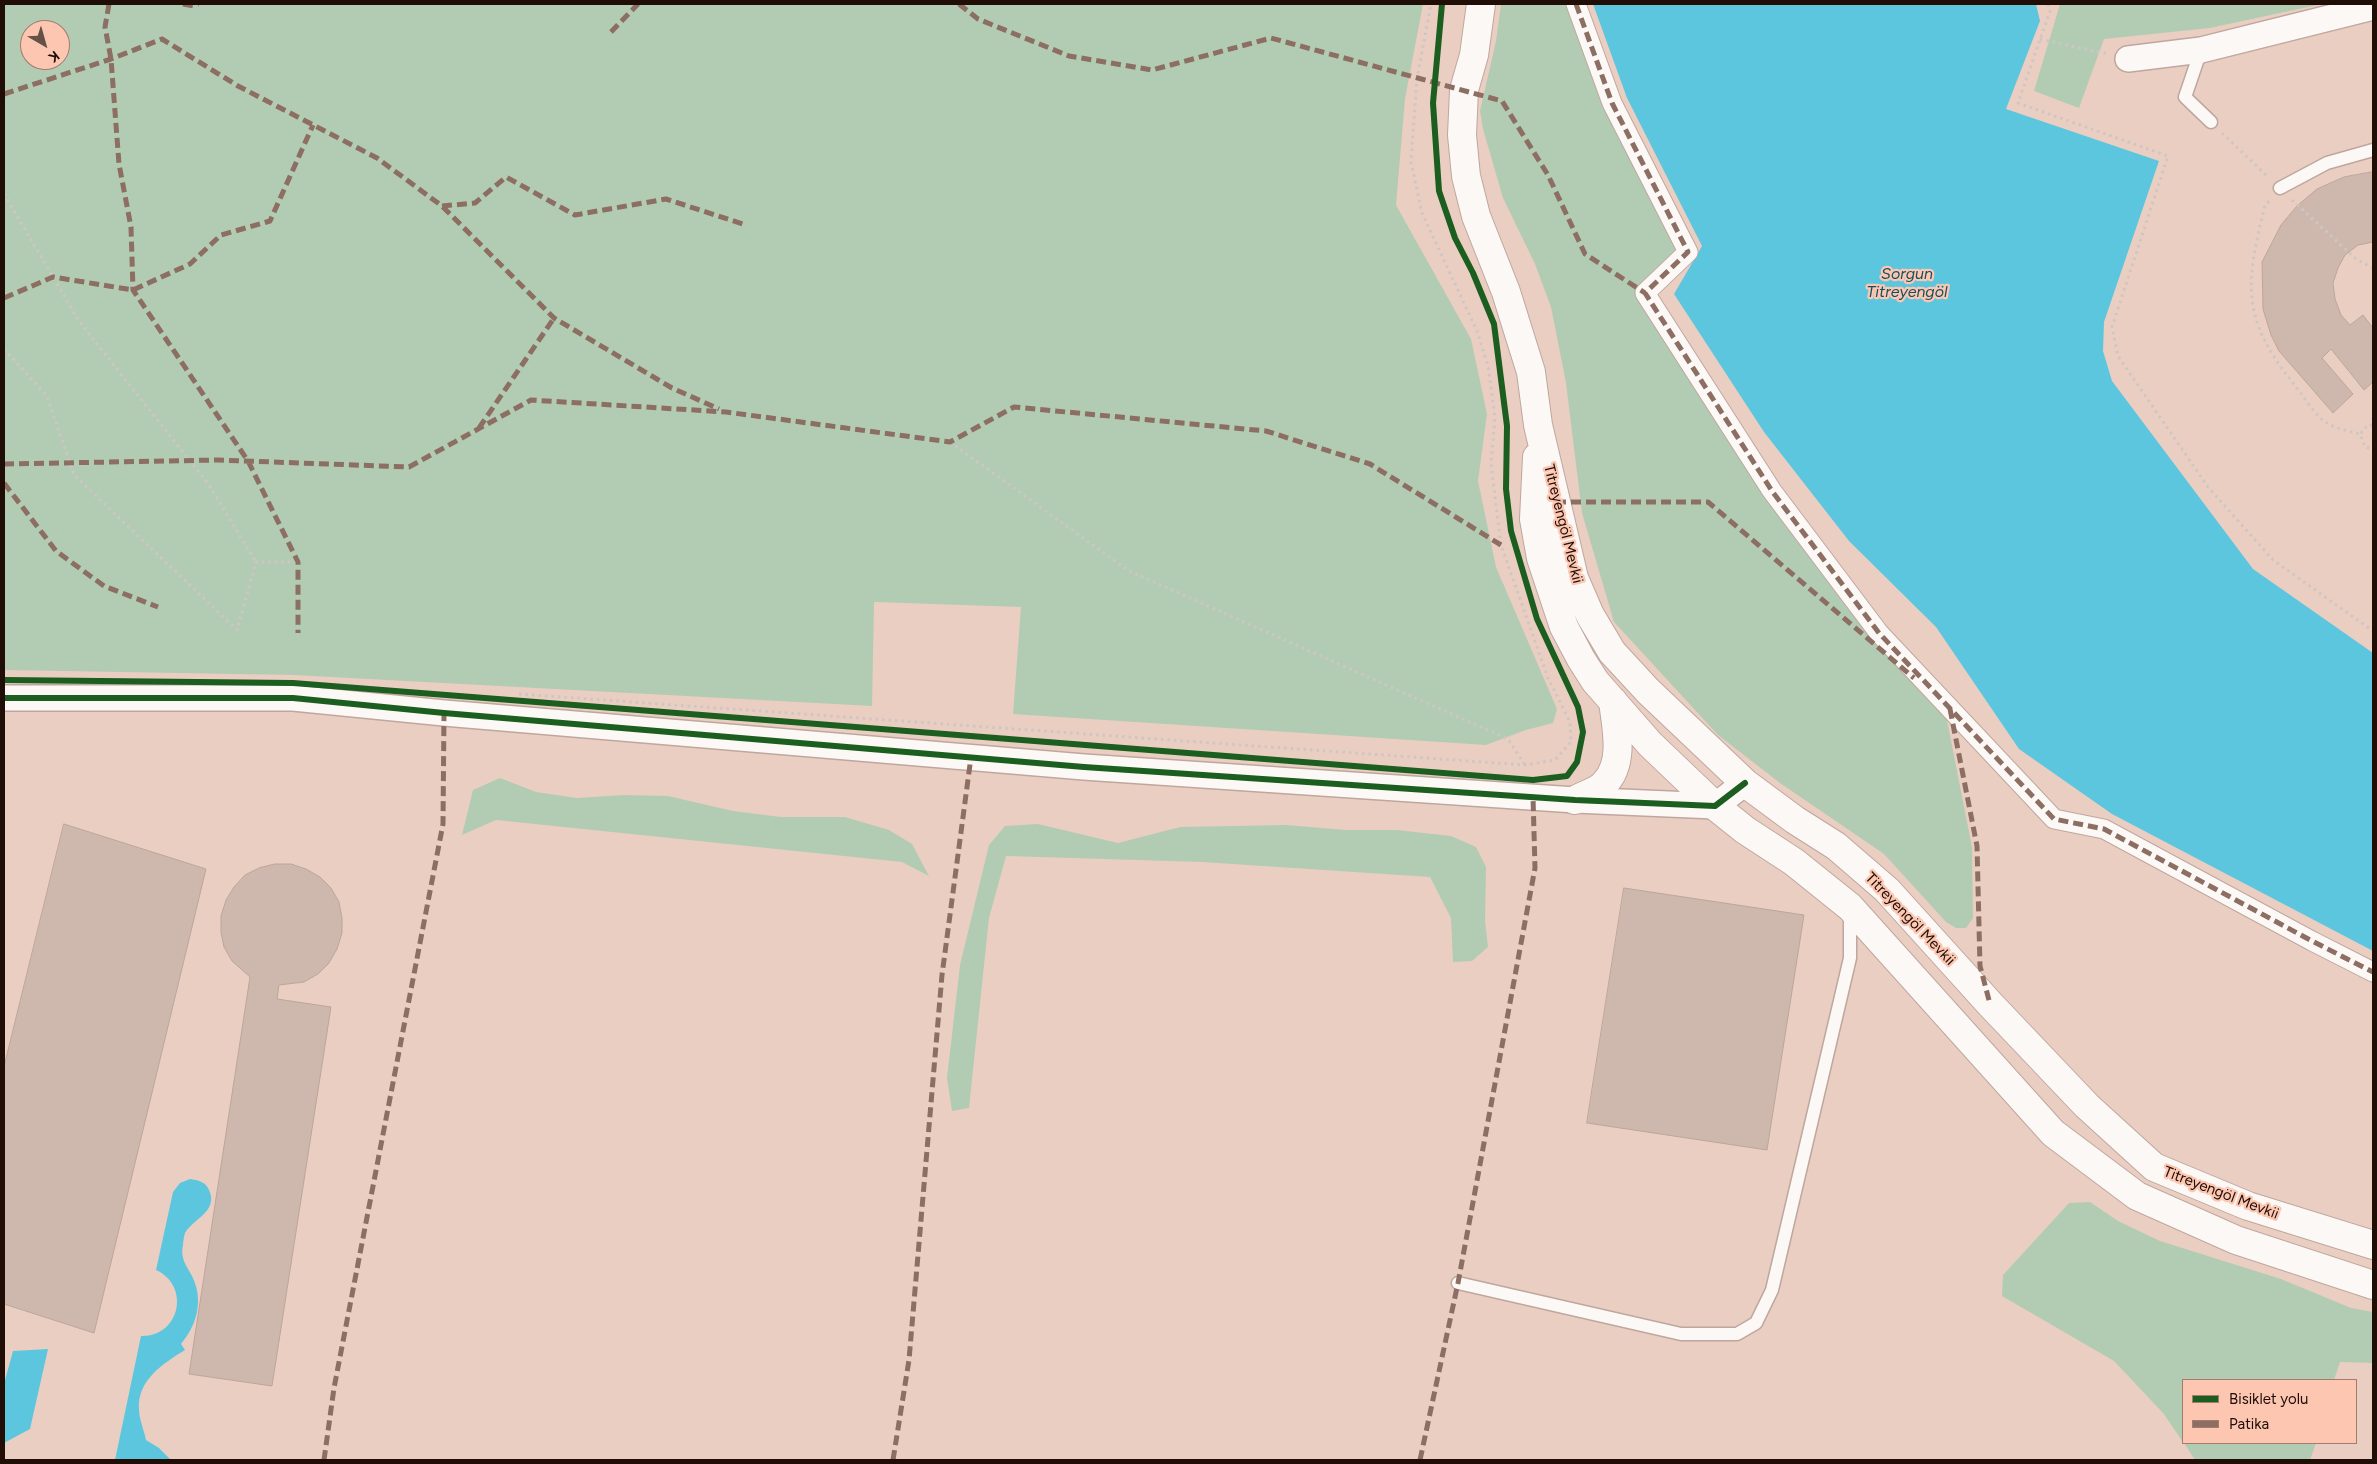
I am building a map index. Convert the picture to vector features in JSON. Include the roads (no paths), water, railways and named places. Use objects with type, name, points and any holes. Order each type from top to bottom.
[{"type":"street","name":"Titreyengöl Mevkii","points":[[1481,4],[1474,55],[1464,90],[1462,135],[1466,176],[1476,216],[1520,331],[1531,372],[1538,426],[1572,569],[1590,615],[1612,652],[1648,691],[1745,783],[1795,820],[1836,846],[1887,890],[2061,1079],[2154,1167],[2248,1206],[2373,1245]]},
{"type":"street","points":[[1576,4],[1612,103],[1688,252],[1645,293],[1772,491],[1879,634],[2054,819],[2104,829],[2373,972]]},
{"type":"street","points":[[2128,58],[2201,50],[2373,7]]},
{"type":"street","name":"Titreyengöl Mevkii","points":[[1538,426],[1534,519],[1541,558],[1552,594],[1572,643],[1595,680],[1650,744],[1715,806],[1745,830],[1794,862],[1850,907],[2053,1134],[2137,1196],[2236,1240],[2373,1285]]},
{"type":"street","points":[[4,698],[293,698],[464,715],[1084,767],[1575,800],[1715,806],[1745,783]]},
{"type":"street","points":[[1575,800],[1605,784],[1616,766],[1618,754],[1613,701]]},
{"type":"lane","points":[[2201,50],[2185,97],[2211,122]]},
{"type":"lane","points":[[2280,188],[2327,163],[2373,150]]},
{"type":"lane","points":[[1458,1283],[1681,1334],[1737,1334],[1756,1323],[1772,1290],[1850,958],[1850,907]]},
{"type":"water","name":"Sorgun Titreyengöl","points":[[1593,4],[2036,4],[2040,21],[2006,109],[2159,161],[2104,322],[2103,351],[2112,381],[2253,569],[2373,653],[2373,951],[2112,814],[2019,749],[1936,627],[1849,541],[1764,432],[1674,294],[1702,246],[1627,98]]},
{"type":"water","points":[[190,1179],[204,1183],[211,1197],[211,1204],[208,1209],[185,1233],[183,1241],[183,1258],[196,1285],[198,1294],[197,1312],[187,1337],[181,1344],[185,1350],[161,1367],[147,1381],[142,1389],[139,1409],[146,1440],[159,1448],[171,1460],[115,1460],[141,1336],[154,1334],[165,1328],[172,1320],[176,1309],[177,1298],[174,1287],[167,1277],[156,1270],[173,1192],[180,1183]]},
{"type":"water","points":[[48,1349],[30,1429],[4,1443],[4,1384],[13,1351]]}]
